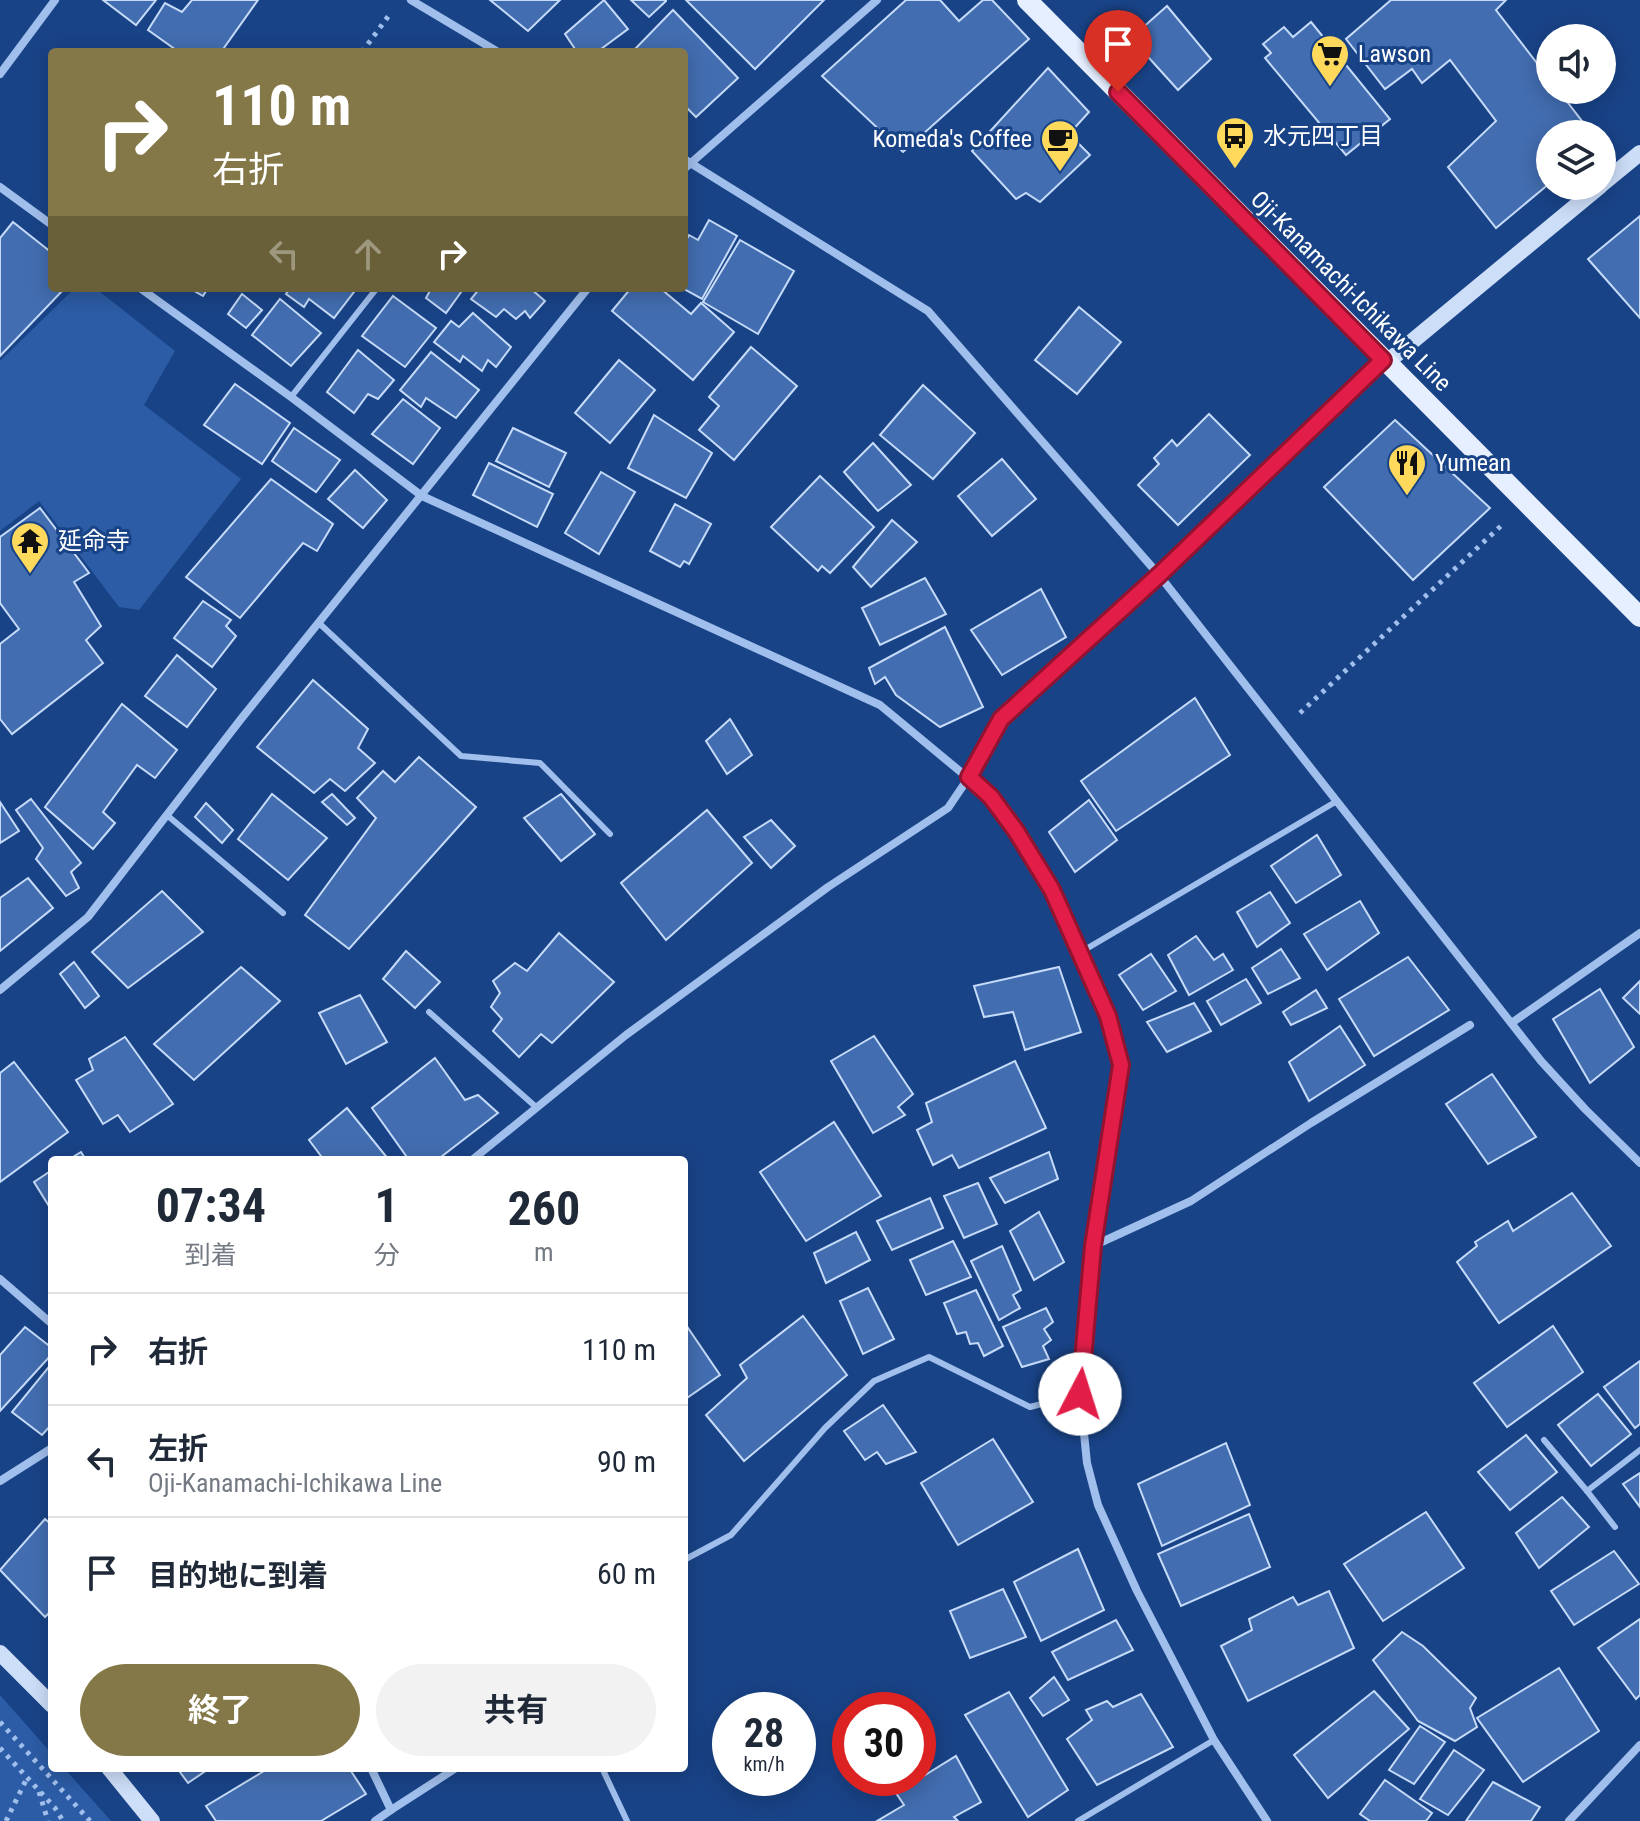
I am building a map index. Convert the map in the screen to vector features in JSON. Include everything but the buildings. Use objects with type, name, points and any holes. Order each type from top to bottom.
[{"type":"main road","name":"Oji-Kanamachi-Ichikawa Line","points":[[1030,1],[1384,362],[1640,617]]},
{"type":"street","points":[[0,74],[55,0]]},
{"type":"street","points":[[411,0],[491,48]]},
{"type":"street","points":[[688,161],[877,0]]},
{"type":"street","points":[[1616,173],[1640,153]]},
{"type":"street","points":[[688,164],[928,311],[1159,575],[1541,1061],[1640,1163]]},
{"type":"street","points":[[0,187],[48,222]]},
{"type":"street","points":[[477,1156],[651,1016],[828,887],[948,808],[1001,719],[1384,362],[1583,200]]},
{"type":"street","points":[[146,292],[422,496],[880,705],[991,797],[1016,831],[1052,890],[1081,952],[1108,1016],[1121,1065],[1093,1246],[1080,1394],[1087,1463],[1098,1505],[1137,1591],[1214,1740],[1267,1821]]},
{"type":"street","points":[[0,990],[88,917],[241,719],[585,292]]},
{"type":"street","points":[[1513,1022],[1640,933]]},
{"type":"street","points":[[1093,1246],[1191,1201],[1470,1025]]},
{"type":"street","points":[[0,1279],[48,1321]]},
{"type":"street","points":[[0,1481],[48,1451]]},
{"type":"street","points":[[0,1653],[48,1701]]},
{"type":"street","points":[[1569,1821],[1640,1745]]},
{"type":"street","points":[[112,1772],[152,1821]]},
{"type":"street","points":[[373,1772],[391,1810]]},
{"type":"street","points":[[375,1821],[450,1772]]},
{"type":"lane","points":[[291,397],[374,292]]},
{"type":"lane","points":[[320,624],[461,756],[540,763],[610,834]]},
{"type":"lane","points":[[1081,952],[1337,801]]},
{"type":"lane","points":[[168,816],[283,913]]},
{"type":"lane","points":[[429,1012],[536,1107]]},
{"type":"lane","points":[[688,1558],[731,1535],[825,1428],[874,1381],[929,1357],[1030,1407],[1080,1394]]},
{"type":"lane","points":[[1544,1440],[1615,1527]]},
{"type":"lane","points":[[1587,1491],[1640,1450]]},
{"type":"lane","points":[[1078,1821],[1214,1740]]},
{"type":"lane","points":[[604,1772],[627,1821]]},
{"type":"path","points":[[365,48],[394,9]]},
{"type":"path","points":[[1283,730],[1506,522],[1519,521],[1531,509]]},
{"type":"path","points":[[0,1722],[90,1821]]},
{"type":"path","points":[[0,1748],[63,1821]]},
{"type":"path","points":[[2,1821],[27,1778]]},
{"type":"path","points":[[39,1791],[48,1821]]},
{"type":"shaded area","points":[[71,292],[100,292],[175,351],[144,405],[241,479],[139,610],[119,607],[39,501],[0,531],[0,361]]},
{"type":"shaded area","points":[[0,1695],[48,1749],[48,1772],[68,1772],[111,1821],[0,1821]]},
{"type":"place","name":"Lawson","points":[[1330,88]]},
{"type":"place","name":"水元四丁目","points":[[1235,170]]},
{"type":"place","name":"Komeda's Coffee","points":[[1060,173]]},
{"type":"place","name":"Yumean","points":[[1407,497]]},
{"type":"place","name":"延命寺","points":[[30,575]]},
{"type":"route","points":[[1080,1394],[1093,1246],[1121,1065],[1108,1016],[1052,890],[1016,831],[991,797],[969,777],[1001,719],[1159,575],[1383,360],[1118,92]]}]
